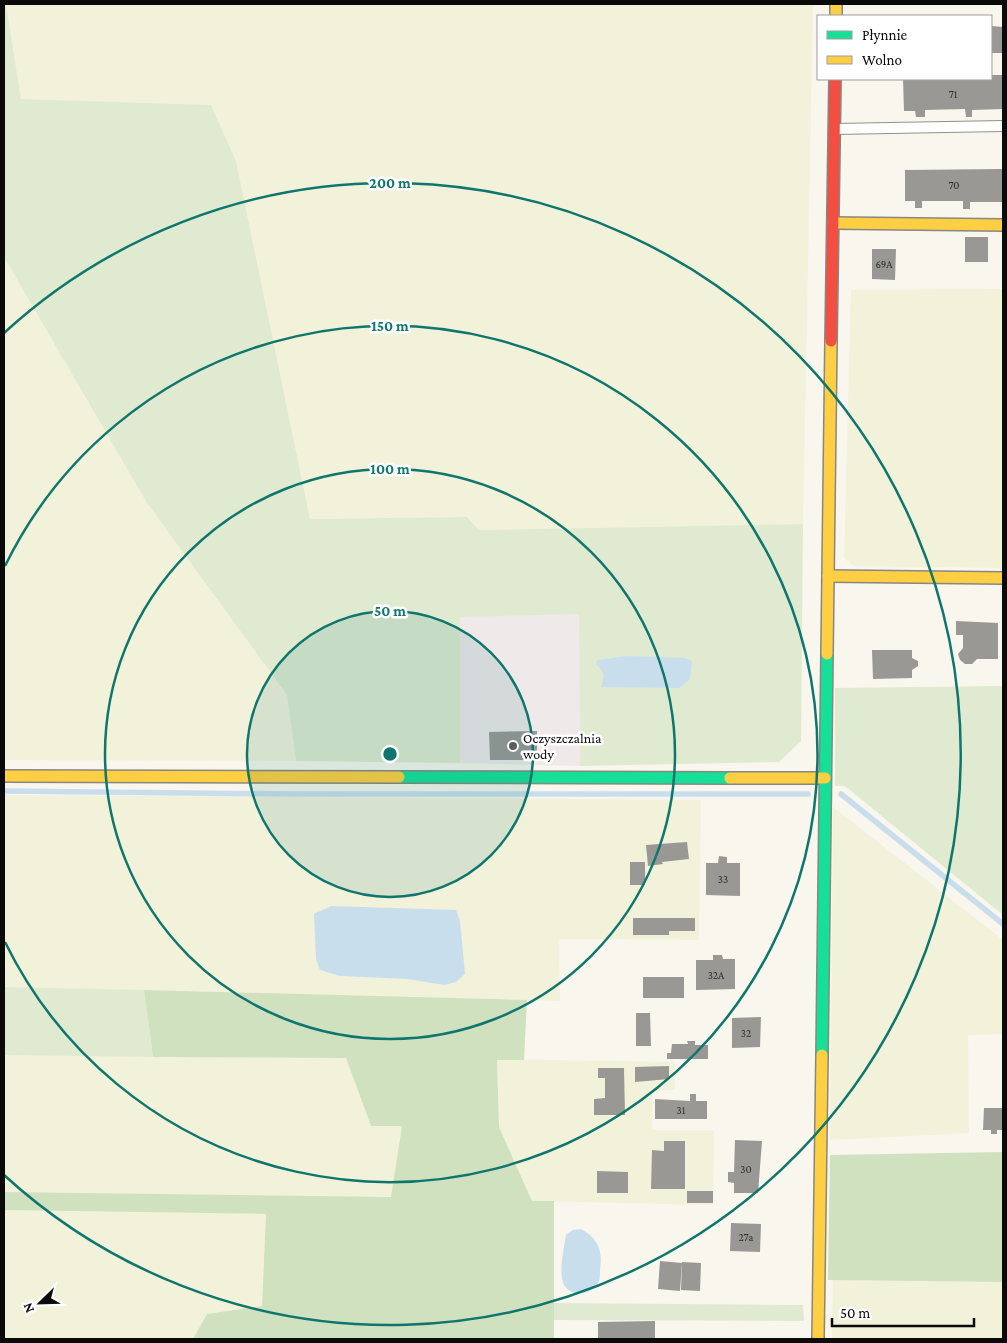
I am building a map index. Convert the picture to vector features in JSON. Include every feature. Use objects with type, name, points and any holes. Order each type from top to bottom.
[{"type":"street","points":[[818,1339],[835,80]]},
{"type":"street","points":[[833,223],[1003,226]]},
{"type":"street","points":[[828,576],[1003,578]]},
{"type":"street","points":[[4,776],[826,778]]},
{"type":"lane","points":[[834,129],[1003,126]]},
{"type":"shaded area","points":[[579,613],[580,766],[460,763],[460,617]]},
{"type":"green space","points":[[4,4],[6,4],[21,99],[211,105],[236,161],[310,519],[467,517],[479,530],[803,524],[801,741],[779,762],[580,766],[579,614],[460,617],[460,763],[296,761],[287,695],[147,503],[4,257]]},
{"type":"green space","points":[[6,4],[813,4],[803,524],[479,530],[467,517],[310,519],[236,161],[211,105],[21,99]]},
{"type":"green space","points":[[4,257],[147,503],[287,695],[296,761],[4,760]]},
{"type":"green space","points":[[1003,289],[1003,568],[854,566],[844,558],[851,290]]},
{"type":"green space","points":[[1003,686],[1003,915],[845,786],[835,786],[835,688]]},
{"type":"green space","points":[[4,795],[701,800],[699,940],[559,939],[560,1001],[4,987]]},
{"type":"green space","points":[[833,807],[1003,940],[1003,1034],[968,1035],[969,1133],[830,1140]]},
{"type":"green space","points":[[4,987],[144,990],[153,1057],[4,1055]]},
{"type":"green space","points":[[144,990],[527,1000],[524,1060],[497,1060],[499,1127],[532,1201],[554,1201],[554,1339],[193,1339],[207,1314],[262,1306],[266,1214],[4,1210],[4,1192],[391,1197],[402,1126],[371,1126],[346,1058],[153,1057]]},
{"type":"green space","points":[[4,1055],[346,1058],[371,1126],[402,1126],[391,1198],[4,1192]]},
{"type":"green space","points":[[497,1059],[675,1062],[675,1090],[652,1090],[652,1130],[714,1130],[713,1205],[532,1201],[499,1127]]},
{"type":"green space","points":[[1003,1152],[1003,1282],[828,1280],[830,1155]]},
{"type":"green space","points":[[4,1210],[266,1214],[262,1306],[207,1314],[193,1339],[4,1339]]},
{"type":"green space","points":[[833,1280],[1003,1282],[1003,1339],[832,1339]]},
{"type":"green space","points":[[553,1303],[803,1305],[804,1321],[554,1320]]},
{"type":"water","points":[[628,656],[685,658],[692,661],[690,679],[679,688],[601,687],[603,674],[596,664],[597,660]]},
{"type":"water","points":[[331,906],[456,910],[460,921],[465,974],[456,982],[445,985],[407,979],[341,976],[320,970],[316,959],[314,914]]},
{"type":"water","points":[[581,1229],[592,1237],[600,1251],[600,1278],[597,1285],[590,1291],[576,1293],[567,1289],[564,1285],[561,1267],[566,1235],[573,1230]]},
{"type":"building","points":[[992,26],[1003,27],[1003,53],[992,53]]},
{"type":"building","points":[[992,75],[1003,75],[1003,109],[972,110],[972,117],[966,117],[965,109],[925,110],[925,117],[916,117],[915,111],[904,111],[903,80],[992,80]]},
{"type":"building","points":[[1003,169],[1003,202],[970,202],[970,209],[963,209],[963,201],[922,201],[922,208],[915,208],[915,201],[905,201],[905,170]]},
{"type":"building","points":[[965,237],[988,237],[988,262],[965,262]]},
{"type":"building","points":[[872,249],[896,249],[895,280],[872,279]]},
{"type":"building","points":[[956,621],[998,623],[998,659],[977,659],[972,664],[965,664],[960,660],[958,654],[963,648],[963,635],[956,635]]},
{"type":"building","points":[[872,650],[912,650],[912,658],[918,661],[918,666],[912,670],[912,678],[873,679]]},
{"type":"building","name":"Oczyszczalnia wody","points":[[537,731],[537,760],[490,760],[489,732]]},
{"type":"building","points":[[687,842],[689,859],[662,862],[663,864],[648,866],[646,845]]},
{"type":"building","points":[[719,856],[727,857],[727,863],[740,863],[740,896],[706,895],[706,863],[718,863]]},
{"type":"building","points":[[630,862],[645,862],[645,885],[630,885]]},
{"type":"building","points":[[633,918],[695,918],[695,931],[669,931],[669,935],[633,935]]},
{"type":"building","points":[[713,955],[722,955],[723,959],[735,959],[735,989],[696,990],[696,960],[713,960]]},
{"type":"building","points":[[643,977],[684,977],[684,998],[643,998]]},
{"type":"building","points":[[636,1013],[650,1013],[651,1046],[636,1046]]},
{"type":"building","points":[[761,1017],[760,1047],[732,1048],[732,1018]]},
{"type":"building","points":[[687,1041],[695,1041],[695,1045],[708,1045],[708,1059],[667,1059],[667,1053],[671,1053],[672,1044],[688,1044]]},
{"type":"building","points":[[669,1066],[669,1079],[635,1082],[635,1067]]},
{"type":"building","points":[[598,1068],[624,1068],[625,1115],[594,1115],[594,1099],[605,1098],[605,1078],[598,1078]]},
{"type":"building","points":[[690,1094],[696,1094],[696,1101],[707,1101],[707,1119],[655,1119],[655,1099],[690,1101]]},
{"type":"building","points":[[984,1108],[1003,1108],[1003,1130],[997,1130],[997,1134],[991,1134],[991,1130],[983,1130]]},
{"type":"building","points":[[735,1140],[762,1141],[758,1193],[734,1193],[734,1183],[728,1182],[728,1172],[734,1172]]},
{"type":"building","points":[[664,1141],[685,1141],[685,1189],[651,1189],[652,1150],[664,1151]]},
{"type":"building","points":[[597,1171],[628,1172],[628,1193],[597,1193]]},
{"type":"building","points":[[687,1191],[713,1191],[713,1203],[687,1203]]},
{"type":"building","points":[[731,1223],[761,1224],[760,1252],[730,1251]]},
{"type":"building","points":[[660,1261],[682,1263],[680,1291],[658,1289]]},
{"type":"building","points":[[682,1262],[701,1263],[700,1291],[681,1290]]},
{"type":"building","points":[[655,1321],[655,1339],[598,1339],[598,1322]]},
{"type":"waterway","points":[[4,791],[291,794],[808,794]]},
{"type":"waterway","points":[[841,794],[1003,924]]},
{"type":"traffic: fast","points":[[822,1055],[827,654]]},
{"type":"traffic: fast","points":[[399,777],[730,778]]},
{"type":"traffic: slow","points":[[836,4],[836,15]]},
{"type":"traffic: slow","points":[[833,223],[1003,225]]},
{"type":"traffic: slow","points":[[827,654],[831,341]]},
{"type":"traffic: slow","points":[[828,576],[1003,578]]},
{"type":"traffic: slow","points":[[4,776],[399,777]]},
{"type":"traffic: slow","points":[[730,778],[825,778]]},
{"type":"traffic: slow","points":[[818,1339],[822,1055]]},
{"type":"traffic: jam","points":[[831,341],[835,80]]},
{"type":"place","name":"Oczyszczalnia wody","points":[[513,746]]}]
